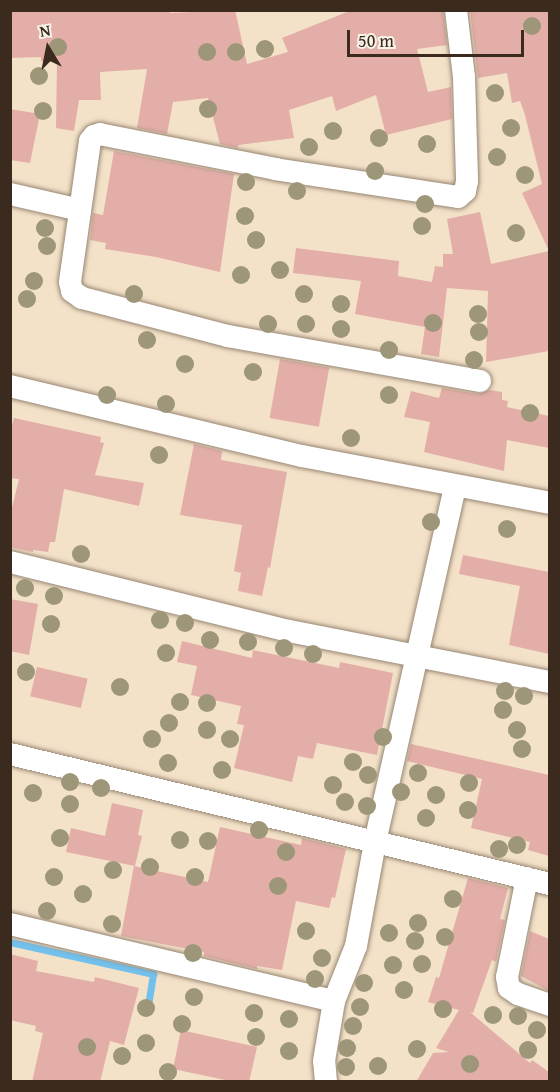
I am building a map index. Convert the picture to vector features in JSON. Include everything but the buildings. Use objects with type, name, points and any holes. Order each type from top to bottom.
[{"type":"street","points":[[456,10],[464,77],[467,181],[465,191],[458,197],[276,169],[100,134],[94,136],[90,141],[70,282],[72,291],[82,298],[228,336],[480,381]]},
{"type":"street","points":[[10,194],[80,210]]},
{"type":"street","points":[[10,386],[302,456],[549,503]]},
{"type":"street","points":[[326,1082],[324,1061],[334,1001],[356,946],[375,842],[455,486]]},
{"type":"street","points":[[10,562],[289,631],[549,682]]},
{"type":"street","points":[[10,754],[549,884]]},
{"type":"street","points":[[527,878],[507,978],[509,988],[518,994],[549,1005]]},
{"type":"street","points":[[10,924],[334,1001]]},
{"type":"waterway","points":[[10,942],[153,974],[149,1000]]}]
